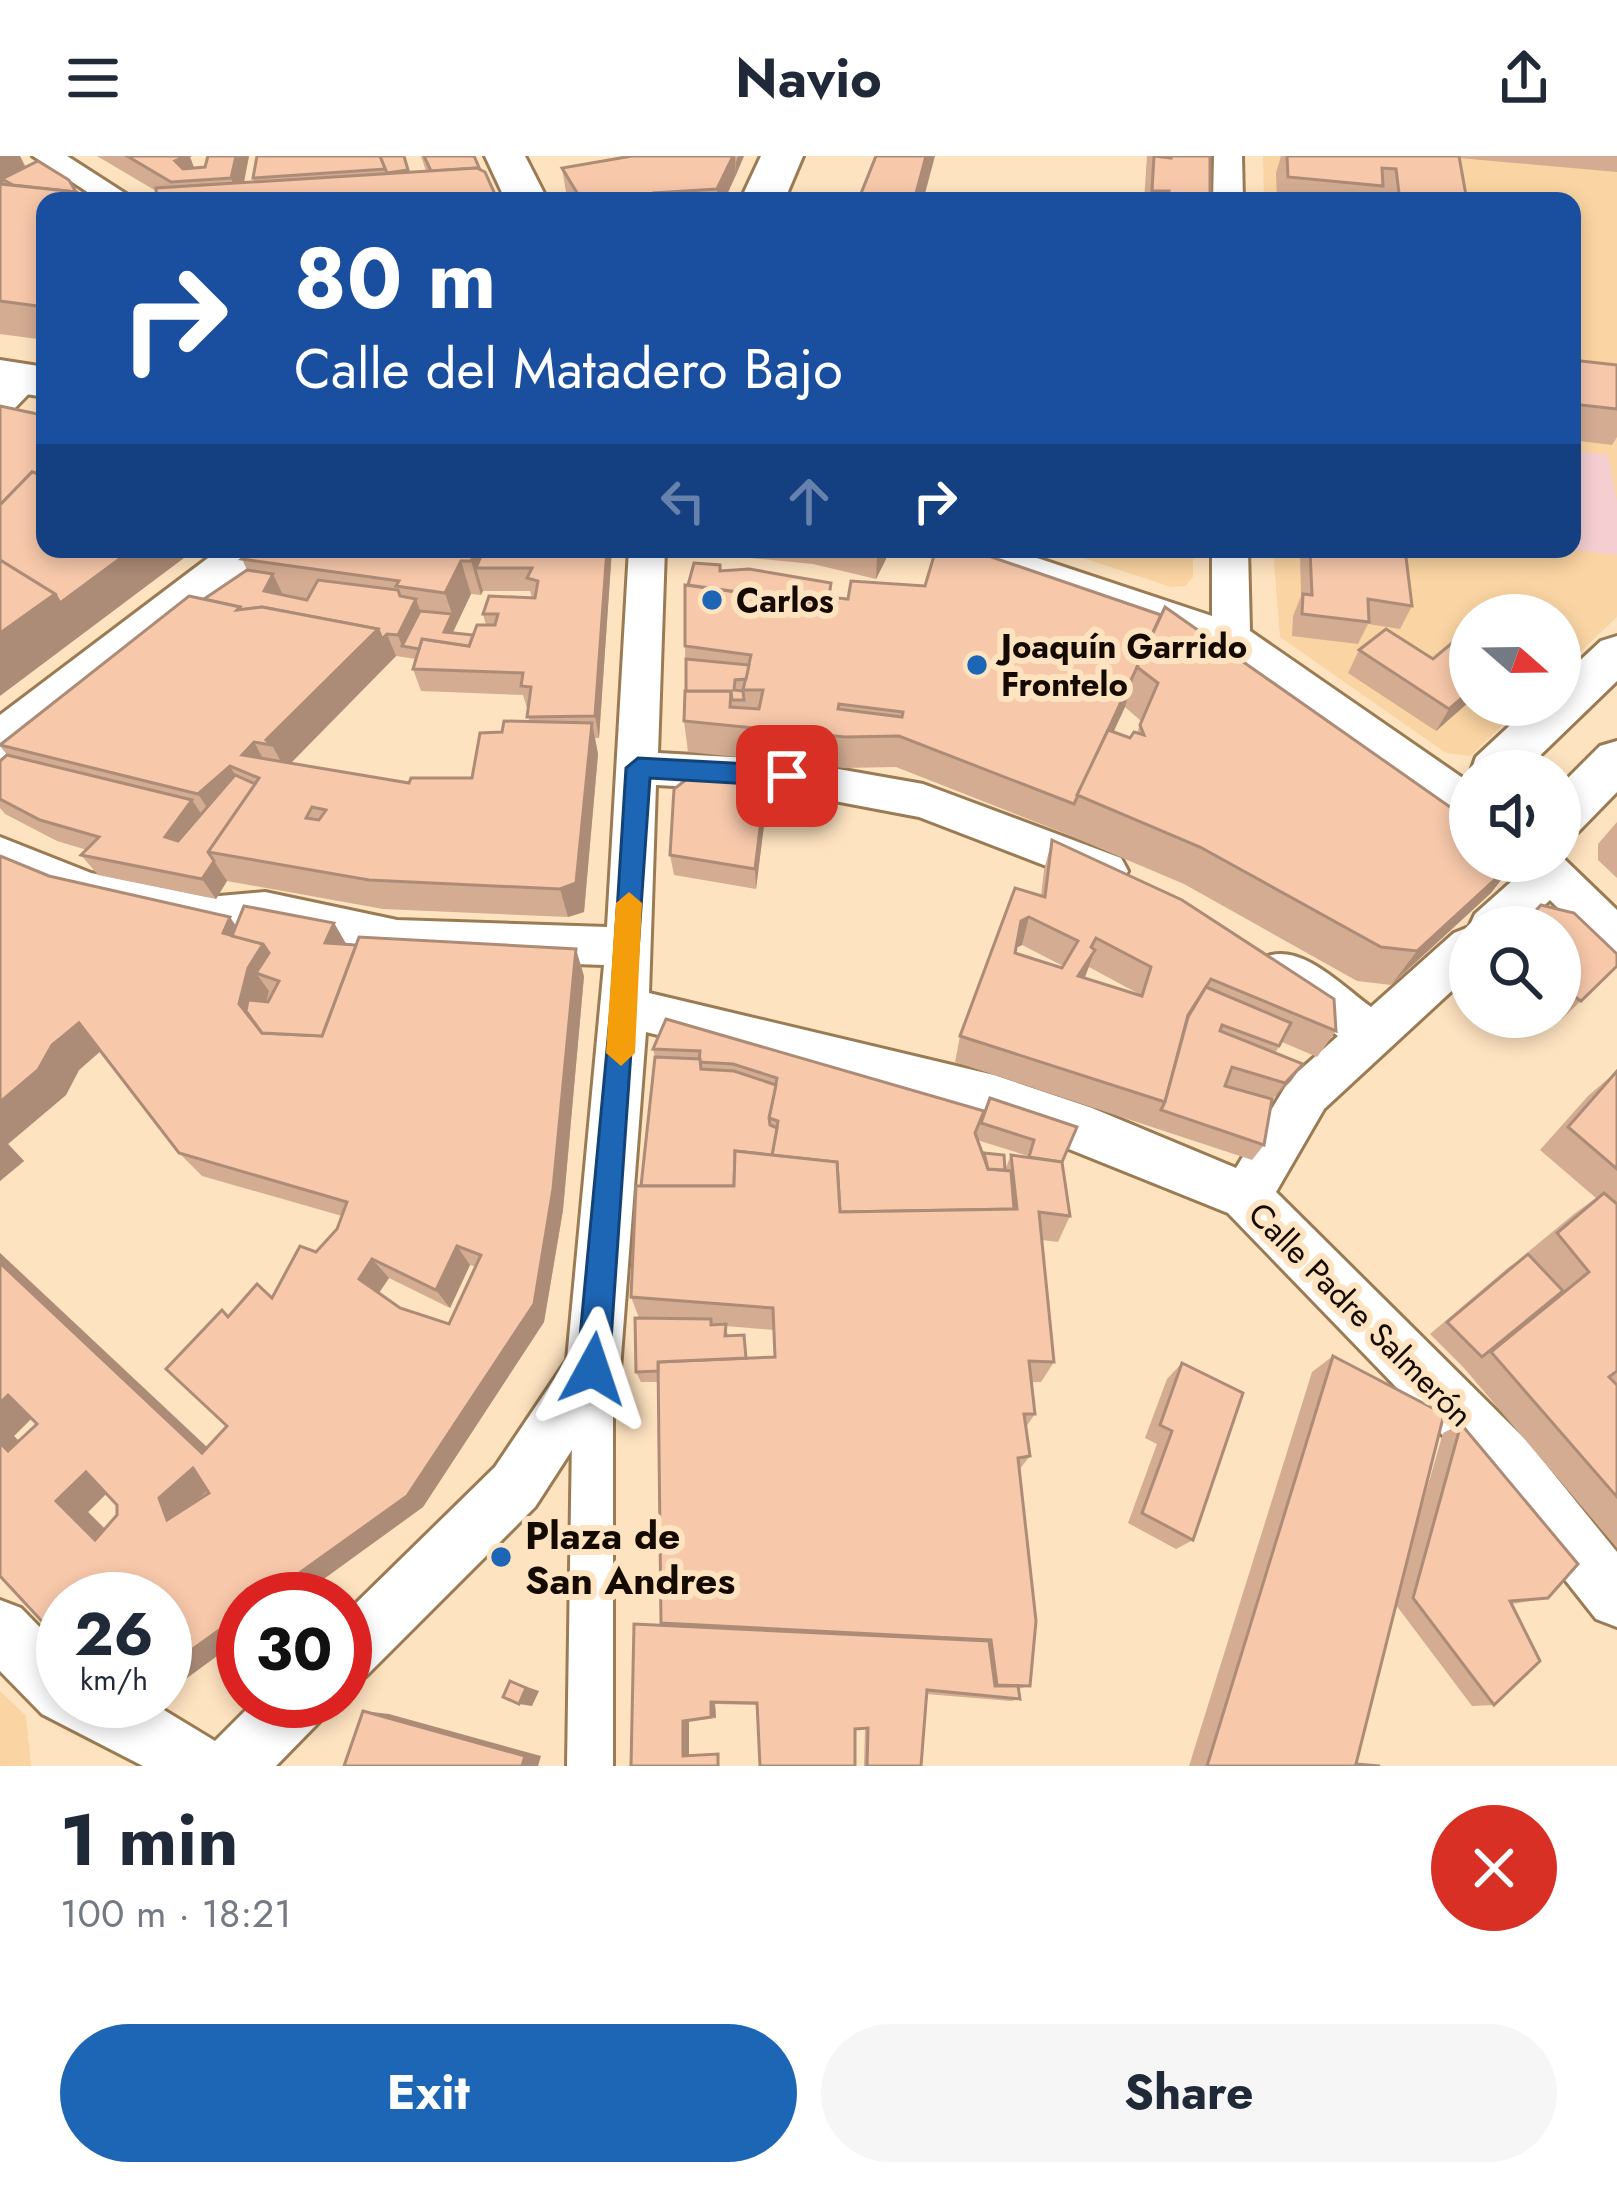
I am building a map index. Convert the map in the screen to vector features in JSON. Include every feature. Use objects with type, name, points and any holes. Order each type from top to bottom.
[{"type":"main road","points":[[505,156],[523,192]]},
{"type":"main road","points":[[766,192],[782,156]]},
{"type":"main road","points":[[0,747],[244,558]]},
{"type":"street","points":[[47,156],[107,192]]},
{"type":"street","points":[[1228,156],[1228,192]]},
{"type":"street","points":[[590,1766],[593,1369],[625,1007],[647,558]]},
{"type":"street","points":[[997,558],[1231,637],[1449,776]]},
{"type":"street","points":[[1230,558],[1231,637]]},
{"type":"street","points":[[1517,750],[1617,653]]},
{"type":"street","points":[[1581,797],[1617,760]]},
{"type":"street","points":[[638,768],[787,776],[923,801],[1144,890]]},
{"type":"street","points":[[0,854],[86,890],[208,916],[265,910],[353,925],[397,939],[626,947]]},
{"type":"street","points":[[1510,906],[1531,882]]},
{"type":"street","points":[[1558,882],[1617,938]]},
{"type":"street","points":[[1242,946],[1301,980],[1373,1035]]},
{"type":"street","points":[[1246,1196],[1307,1094],[1449,965]]},
{"type":"street","name":"Calle Padre Salmerón","points":[[625,1007],[994,1096],[1246,1196],[1507,1461],[1617,1598]]},
{"type":"street","points":[[372,1627],[514,1487],[593,1369]]},
{"type":"street","points":[[0,1629],[36,1666]]},
{"type":"street","points":[[140,1728],[197,1766]]},
{"type":"street","points":[[232,1766],[271,1728]]},
{"type":"shaded area","points":[[1263,156],[1617,156],[1617,617],[1581,651],[1581,594],[1449,594],[1449,726],[1502,726],[1476,750],[1446,753],[1280,637],[1274,558],[1581,558],[1581,192],[1264,192]]},
{"type":"shaded area","points":[[1581,452],[1608,455],[1617,501],[1617,555],[1581,551]]},
{"type":"shaded area","points":[[1083,558],[1193,558],[1193,577],[1185,586],[1171,587]]},
{"type":"shaded area","points":[[0,1691],[26,1716],[31,1766],[0,1766]]},
{"type":"building","points":[[127,156],[185,156],[175,161],[183,169],[205,167],[208,156],[236,156],[231,178],[171,182]]},
{"type":"building","points":[[257,156],[380,156],[386,169],[253,178]]},
{"type":"building","points":[[380,156],[404,156],[408,170],[387,173]]},
{"type":"building","points":[[424,156],[474,156],[480,170],[431,171]]},
{"type":"building","points":[[632,156],[733,156],[717,189],[577,192],[562,168]]},
{"type":"building","points":[[876,156],[926,156],[916,192],[862,192]]},
{"type":"building","points":[[1154,156],[1210,156],[1210,192],[1152,191]]},
{"type":"building","points":[[1287,156],[1459,156],[1465,192],[1399,192],[1396,169],[1382,168],[1383,186],[1288,177]]},
{"type":"building","points":[[38,161],[69,180],[76,192],[13,185],[2,179]]},
{"type":"building","points":[[477,168],[485,172],[494,192],[156,192],[156,188]]},
{"type":"building","points":[[0,184],[77,192],[36,192],[36,306],[0,301]]},
{"type":"building","points":[[1581,361],[1617,365],[1617,409],[1581,405]]},
{"type":"building","points":[[0,406],[36,414],[36,473],[0,503]]},
{"type":"building","points":[[36,473],[36,558],[121,558],[60,603],[55,594],[0,560],[0,505]]},
{"type":"building","points":[[472,558],[461,561],[445,593],[396,586],[399,581],[242,559]]},
{"type":"building","points":[[480,558],[606,558],[595,716],[527,717],[531,687],[521,686],[523,673],[413,669],[422,639],[469,646],[477,625],[495,625],[498,614],[483,614],[489,596],[535,598],[538,581],[527,578],[532,568],[476,568]]},
{"type":"building","points":[[933,558],[994,558],[1161,615],[1074,804],[899,736],[845,737],[684,721],[685,691],[731,691],[730,707],[759,709],[763,690],[743,690],[751,655],[685,646],[685,585],[826,604],[828,597],[848,599],[851,581],[925,586]],"holes":[[[839,704],[903,712],[902,717],[838,709]]]},
{"type":"building","points":[[1310,558],[1406,558],[1412,606],[1368,599],[1369,622],[1302,614],[1303,594],[1312,595]]},
{"type":"building","points":[[0,560],[55,594],[0,633]]},
{"type":"building","points":[[694,563],[720,565],[720,571],[749,569],[831,583],[829,597],[826,604],[688,585]]},
{"type":"building","points":[[247,570],[273,574],[264,591],[307,600],[318,580],[398,590],[400,596],[416,599],[398,635],[387,634],[382,639],[378,629],[262,607],[241,610],[204,599]]},
{"type":"building","points":[[189,596],[240,607],[237,610],[262,607],[378,629],[266,740],[272,745],[254,742],[242,755],[409,783],[411,778],[472,778],[480,733],[502,732],[504,721],[592,723],[576,883],[560,889],[369,880],[208,852],[259,778],[230,766],[198,794],[0,745]],"holes":[[[312,807],[326,810],[319,820],[306,818]]]},
{"type":"building","points":[[1165,607],[1449,806],[1449,882],[1492,882],[1466,906],[1449,906],[1449,922],[1417,951],[1381,947],[1200,847],[1077,795],[1108,730],[1130,738],[1134,732],[1144,735],[1140,725],[1158,683],[1137,667]]},
{"type":"building","points":[[420,611],[452,614],[444,632],[473,635],[469,646],[422,639],[419,649],[402,646]]},
{"type":"building","points":[[1386,629],[1433,659],[1449,646],[1449,709],[1359,650]]},
{"type":"building","points":[[686,659],[749,665],[746,679],[735,680],[734,690],[743,691],[744,700],[732,700],[731,691],[686,691]]},
{"type":"building","points":[[7,755],[192,800],[165,837],[178,841],[235,775],[255,784],[208,852],[214,861],[202,879],[81,855],[99,837],[40,820],[0,799],[0,761]]},
{"type":"building","points":[[696,772],[766,780],[755,869],[670,855],[674,789]]},
{"type":"building","points":[[1052,840],[1182,900],[1334,999],[1336,1031],[1211,979],[1188,1015],[1165,1102],[960,1036],[1015,888],[1045,897]],"holes":[[[1029,917],[1078,941],[1062,968],[1015,953],[1021,921]],[[1096,938],[1151,967],[1142,996],[1078,976],[1095,950],[1091,947]]]},
{"type":"building","points":[[0,856],[49,876],[230,917],[223,933],[263,944],[248,968],[239,1004],[262,1033],[322,1036],[359,937],[576,949],[553,1189],[534,1304],[407,1496],[301,1572],[216,1572],[216,1632],[192,1650],[192,1572],[36,1572],[36,1615],[0,1576],[0,1443],[8,1451],[37,1424],[8,1395],[0,1403],[0,1263],[202,1453],[227,1426],[166,1369],[222,1310],[228,1317],[257,1284],[272,1298],[300,1246],[316,1252],[337,1229],[347,1202],[179,1153],[79,1023],[52,1045],[38,1070],[0,1102]],"holes":[[[457,1246],[481,1255],[449,1324],[400,1308],[359,1279],[372,1259],[436,1290]],[[193,1468],[209,1493],[167,1520],[159,1498]],[[86,1472],[117,1505],[117,1515],[95,1540],[56,1501]]]},
{"type":"building","points":[[244,906],[334,923],[325,943],[356,945],[322,1036],[262,1033],[246,1011],[248,1000],[268,1002],[279,981],[256,973],[269,953],[263,944],[232,936]]},
{"type":"building","points":[[1581,920],[1617,954],[1617,966],[1581,1001]]},
{"type":"building","points":[[1206,987],[1291,1023],[1279,1046],[1222,1025],[1220,1031],[1303,1064],[1285,1083],[1232,1067],[1225,1086],[1272,1099],[1264,1145],[1161,1110],[1188,1017]]},
{"type":"building","points":[[666,1019],[984,1111],[975,1133],[988,1169],[1011,1171],[1014,1209],[840,1212],[837,1162],[772,1155],[778,1121],[769,1118],[777,1078],[733,1064],[699,1062],[700,1051],[653,1049]]},
{"type":"building","points":[[655,1057],[700,1059],[701,1069],[734,1071],[776,1085],[769,1118],[777,1128],[772,1155],[735,1151],[734,1186],[641,1186]]},
{"type":"building","points":[[1617,1071],[1617,1169],[1568,1127]]},
{"type":"building","points":[[990,1098],[1077,1127],[1062,1162],[1029,1157],[1034,1140],[981,1123]]},
{"type":"building","points":[[735,1151],[837,1162],[840,1212],[1017,1209],[1011,1155],[1062,1162],[1070,1216],[1039,1212],[1054,1362],[1029,1361],[1035,1414],[1024,1414],[1030,1456],[1018,1458],[1036,1621],[1030,1686],[997,1685],[991,1640],[661,1623],[658,1362],[775,1357],[773,1308],[631,1297],[636,1186],[734,1186]]},
{"type":"building","points":[[984,1153],[1004,1155],[1005,1170],[988,1169]]},
{"type":"building","points":[[1604,1193],[1617,1204],[1617,1371],[1609,1377],[1617,1385],[1617,1497],[1491,1352],[1589,1272],[1557,1233]]},
{"type":"building","points":[[1528,1254],[1563,1291],[1482,1357],[1447,1322]]},
{"type":"building","points":[[635,1318],[711,1319],[711,1325],[726,1324],[725,1336],[744,1335],[746,1358],[658,1362],[658,1371],[636,1372]]},
{"type":"building","points":[[1333,1356],[1444,1414],[1356,1764],[1380,1766],[1207,1766]]},
{"type":"building","points":[[1182,1363],[1243,1393],[1193,1540],[1142,1513],[1172,1431],[1160,1425]]},
{"type":"building","points":[[1461,1424],[1578,1564],[1548,1598],[1510,1601],[1540,1661],[1494,1705],[1413,1598]]},
{"type":"building","points":[[634,1624],[989,1641],[995,1686],[1018,1686],[1020,1699],[927,1690],[921,1766],[867,1766],[868,1728],[855,1729],[855,1766],[760,1766],[757,1703],[711,1702],[711,1717],[683,1721],[683,1756],[718,1754],[718,1766],[631,1766]]},
{"type":"building","points":[[510,1681],[526,1688],[519,1704],[503,1697]]},
{"type":"building","points":[[372,1714],[525,1756],[522,1766],[344,1766],[357,1728],[372,1728]]},
{"type":"slow traffic","points":[[621,1053],[629,903]]},
{"type":"place","name":"Carlos","points":[[712,600]]},
{"type":"place","name":"Joaquín Garrido Frontelo","points":[[977,665]]},
{"type":"place","name":"Plaza de San Andres","points":[[501,1557]]},
{"type":"route","points":[[593,1369],[625,1007],[638,768],[787,776]]}]
